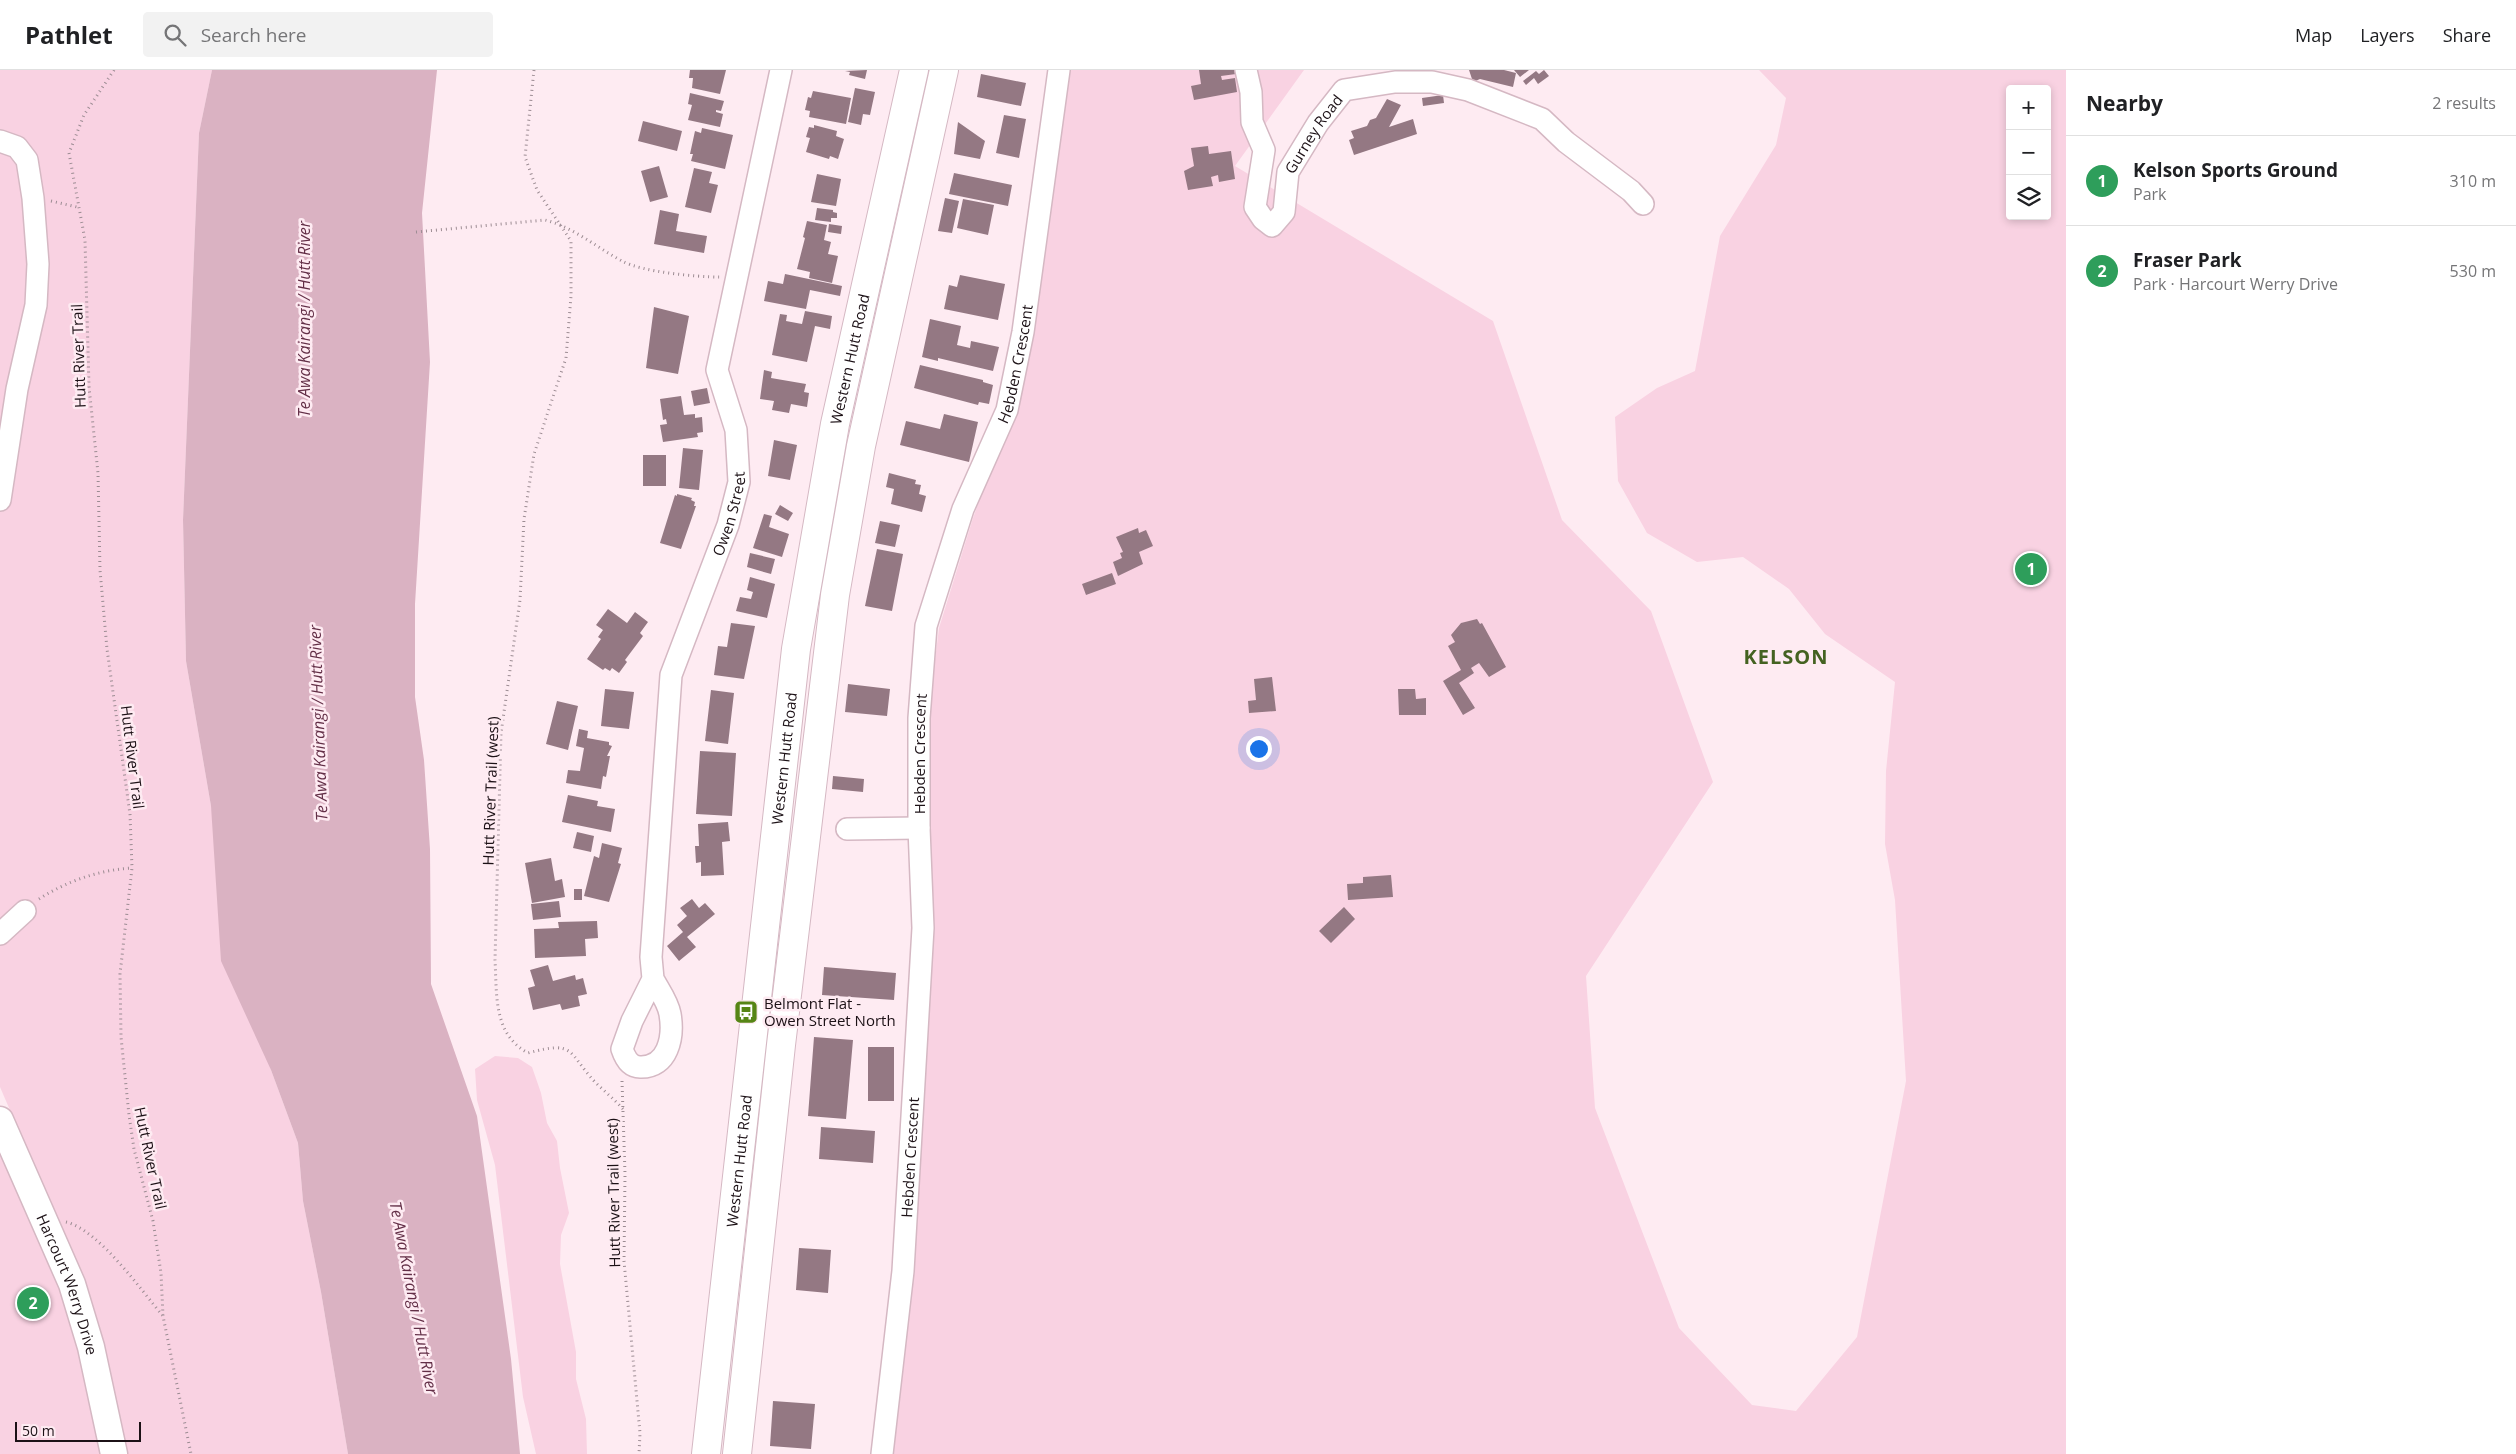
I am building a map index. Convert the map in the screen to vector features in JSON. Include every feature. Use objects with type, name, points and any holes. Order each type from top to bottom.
[{"type":"highway","name":"Western Hutt Road","points":[[706,1454],[796,649],[835,424],[914,70]]},
{"type":"highway","name":"Western Hutt Road","points":[[738,1454],[781,1044],[819,717],[837,586],[860,446],[944,70]]},
{"type":"main road","name":"Harcourt Werry Drive","points":[[0,1120],[72,1284],[91,1347],[114,1454]]},
{"type":"street","name":"Owen Street","points":[[653,979],[651,957],[671,675],[728,525],[739,482],[736,430],[717,370],[781,70]]},
{"type":"street","name":"Gurney Road","points":[[1246,70],[1252,92],[1252,122],[1264,150],[1255,207],[1263,219],[1272,226],[1284,212],[1288,172],[1318,123],[1344,90],[1395,82],[1432,82],[1468,90],[1542,119],[1566,142],[1631,191],[1643,204]]},
{"type":"street","name":"Hebden Crescent","points":[[882,1454],[903,1271],[922,957],[919,718],[926,626],[963,509],[1008,410],[1023,332],[1060,73]]},
{"type":"street","points":[[0,141],[17,147],[24,154],[33,198],[38,264],[36,305],[17,389],[0,500]]},
{"type":"street","points":[[847,829],[919,828]]},
{"type":"street","points":[[0,934],[25,911]]},
{"type":"path","name":"Hutt River Trail","points":[[114,70],[84,116],[69,153],[85,240],[88,387],[98,473],[100,570],[106,649],[130,814],[132,868],[120,974],[121,1037],[134,1149],[153,1220],[161,1274],[163,1316],[191,1454]]},
{"type":"path","name":"Hutt River Trail (west)","points":[[534,70],[525,157],[537,190],[561,224],[570,241],[571,296],[566,358],[534,454],[524,519],[520,600],[501,733],[495,960],[497,997],[504,1031],[514,1046],[528,1053],[559,1047],[570,1051],[582,1063],[593,1080],[623,1109],[626,1174],[624,1261],[640,1433],[639,1454]]},
{"type":"path","points":[[33,198],[78,207]]},
{"type":"path","points":[[416,232],[545,220],[561,224],[624,262],[670,272],[708,277],[738,277]]},
{"type":"path","points":[[25,911],[52,891],[106,870],[132,868]]},
{"type":"path","points":[[42,1216],[74,1224],[94,1238],[118,1262],[163,1316]]},
{"type":"shaded area","points":[[0,70],[212,70],[199,133],[183,520],[186,661],[211,806],[271,1070],[298,1143],[303,1201],[321,1292],[348,1454],[126,1454],[104,1344],[82,1277],[0,1087]]},
{"type":"shaded area","points":[[1063,70],[1304,70],[1235,166],[1493,321],[1562,520],[1651,611],[1713,782],[1586,976],[1595,1108],[1679,1328],[1752,1405],[1796,1411],[1857,1337],[1906,1081],[1895,900],[1885,844],[1886,771],[1895,682],[1825,634],[1789,589],[1743,557],[1697,562],[1647,533],[1618,481],[1615,417],[1657,388],[1695,371],[1720,236],[1776,145],[1786,98],[1759,70],[2066,70],[2066,1454],[888,1454],[928,716],[939,628],[973,518],[1012,410]]},
{"type":"shaded area","points":[[495,1056],[518,1058],[532,1067],[541,1093],[547,1123],[557,1141],[569,1213],[561,1235],[560,1264],[576,1352],[576,1379],[586,1419],[587,1454],[536,1454],[523,1397],[495,1165],[477,1100],[475,1069]]},
{"type":"shaded area","points":[[0,1147],[59,1283],[73,1323],[101,1454],[0,1454]]},
{"type":"water","name":"Te Awa Kairangi / Hutt River","points":[[212,70],[437,70],[422,213],[430,362],[415,604],[415,697],[424,760],[430,849],[431,984],[477,1116],[511,1359],[520,1454],[348,1454],[321,1292],[303,1201],[298,1143],[271,1070],[221,961],[211,806],[186,661],[183,520],[199,133]]},
{"type":"building","points":[[690,70],[726,70],[720,94],[692,88],[693,78],[689,78]]},
{"type":"building","points":[[867,70],[865,79],[849,75],[850,72],[845,71]]},
{"type":"building","points":[[1199,70],[1236,70],[1236,74],[1221,76],[1222,80],[1235,78],[1237,92],[1194,100],[1191,86],[1201,84]]},
{"type":"building","points":[[1469,70],[1504,70],[1516,73],[1513,87],[1480,79],[1473,82]]},
{"type":"building","points":[[1514,70],[1529,70],[1520,77]]},
{"type":"building","points":[[1544,70],[1549,76],[1538,84],[1534,78],[1526,85],[1523,81],[1536,71],[1539,74]]},
{"type":"building","points":[[981,74],[1026,83],[1021,106],[977,97]]},
{"type":"building","points":[[855,88],[875,92],[870,115],[863,114],[861,125],[848,122]]},
{"type":"building","points":[[813,91],[851,98],[846,124],[809,117],[810,111],[805,110],[808,97],[811,98]]},
{"type":"building","points":[[690,93],[724,101],[721,111],[716,110],[716,112],[723,114],[720,127],[688,120],[692,105],[688,104]]},
{"type":"building","points":[[1443,95],[1444,103],[1423,106],[1422,98]]},
{"type":"building","points":[[1387,99],[1401,105],[1389,127],[1413,119],[1417,134],[1354,155],[1349,140],[1354,138],[1351,131],[1367,126],[1370,120],[1376,118]]},
{"type":"building","points":[[1004,115],[1026,119],[1019,158],[996,153]]},
{"type":"building","points":[[643,121],[682,131],[677,151],[638,141]]},
{"type":"building","points":[[958,122],[985,141],[980,159],[954,154]]},
{"type":"building","points":[[814,125],[837,131],[836,136],[844,139],[838,159],[830,156],[829,159],[806,152],[810,138],[806,137],[809,127],[814,128]]},
{"type":"building","points":[[702,128],[733,135],[725,169],[691,161],[693,154],[690,154],[695,131],[701,133]]},
{"type":"building","points":[[1208,146],[1209,154],[1231,151],[1235,179],[1219,182],[1218,175],[1211,177],[1213,186],[1188,190],[1184,171],[1194,166],[1191,148]]},
{"type":"building","points":[[659,166],[668,197],[650,202],[641,171]]},
{"type":"building","points":[[694,168],[712,172],[709,183],[718,185],[711,213],[685,207]]},
{"type":"building","points":[[954,173],[1012,185],[1008,206],[949,194]]},
{"type":"building","points":[[817,174],[841,179],[836,206],[811,202]]},
{"type":"building","points":[[945,198],[959,201],[952,233],[938,231]]},
{"type":"building","points":[[963,199],[994,205],[988,235],[957,228]]},
{"type":"building","points":[[817,208],[833,210],[833,212],[837,213],[837,218],[831,218],[831,222],[815,220]]},
{"type":"building","points":[[660,210],[679,214],[676,231],[707,236],[704,253],[654,244]]},
{"type":"building","points":[[807,221],[827,225],[824,240],[831,242],[828,254],[838,256],[832,283],[809,278],[810,272],[797,269],[805,238],[803,237]]},
{"type":"building","points":[[829,224],[842,226],[841,234],[828,232]]},
{"type":"building","points":[[785,274],[842,286],[840,296],[810,290],[806,309],[764,301],[768,281],[783,284]]},
{"type":"building","points":[[960,275],[1005,284],[998,320],[944,309],[949,285],[957,287]]},
{"type":"building","points":[[654,307],[689,316],[678,374],[646,368]]},
{"type":"building","points":[[805,311],[832,316],[830,329],[815,326],[807,362],[772,355],[780,314],[787,315],[786,321],[802,324]]},
{"type":"building","points":[[930,319],[961,326],[957,345],[970,348],[971,341],[999,347],[993,371],[938,358],[938,361],[922,357]]},
{"type":"building","points":[[920,365],[983,380],[983,382],[993,385],[989,404],[979,402],[978,405],[914,388]]},
{"type":"building","points":[[764,370],[772,372],[771,378],[806,384],[804,392],[809,393],[807,407],[791,404],[789,413],[772,410],[774,401],[760,399]]},
{"type":"building","points":[[707,388],[710,403],[694,406],[691,391]]},
{"type":"building","points":[[681,396],[684,415],[695,414],[695,418],[702,417],[703,432],[697,433],[698,437],[663,442],[660,425],[667,424],[666,419],[663,420],[660,399]]},
{"type":"building","points":[[944,414],[978,422],[969,462],[900,445],[906,421],[940,429]]},
{"type":"building","points":[[774,440],[797,445],[790,480],[768,476]]},
{"type":"building","points":[[683,448],[703,450],[699,490],[679,488]]},
{"type":"building","points":[[643,455],[666,455],[666,486],[643,486]]},
{"type":"building","points":[[889,473],[916,480],[915,484],[921,485],[919,494],[926,496],[922,512],[891,504],[894,489],[886,487]]},
{"type":"building","points":[[677,494],[692,498],[691,500],[695,502],[694,506],[696,506],[681,549],[660,543],[675,495],[677,496]]},
{"type":"building","points":[[780,505],[793,513],[788,521],[775,514]]},
{"type":"building","points":[[764,514],[772,516],[769,527],[789,534],[782,557],[753,548]]},
{"type":"building","points":[[880,521],[900,525],[895,547],[875,543]]},
{"type":"building","points":[[1138,528],[1139,533],[1146,530],[1153,546],[1139,552],[1143,564],[1118,576],[1113,562],[1122,558],[1120,553],[1123,552],[1116,537]]},
{"type":"building","points":[[877,549],[903,554],[892,611],[865,606]]},
{"type":"building","points":[[750,553],[775,559],[771,574],[747,567]]},
{"type":"building","points":[[1112,573],[1116,584],[1086,595],[1082,584]]},
{"type":"building","points":[[750,577],[775,584],[767,618],[736,611],[740,597],[751,599],[753,592],[747,590]]},
{"type":"building","points":[[608,609],[627,623],[635,612],[648,622],[640,633],[643,636],[625,660],[627,662],[619,673],[612,668],[610,671],[605,668],[603,670],[587,659],[601,639],[598,637],[603,630],[596,625]]},
{"type":"building","points":[[1477,619],[1480,624],[1482,623],[1506,667],[1489,677],[1479,663],[1471,668],[1474,673],[1459,683],[1475,708],[1463,715],[1443,681],[1461,670],[1448,646],[1455,642],[1451,635],[1461,623]]},
{"type":"building","points":[[731,623],[755,626],[744,679],[714,675],[718,646],[727,647]]},
{"type":"building","points":[[1272,677],[1276,711],[1249,713],[1248,701],[1256,700],[1254,679]]},
{"type":"building","points":[[848,684],[890,689],[887,716],[845,712]]},
{"type":"building","points":[[605,689],[634,692],[629,729],[601,726]]},
{"type":"building","points":[[1398,689],[1415,689],[1416,699],[1426,698],[1426,715],[1399,715]]},
{"type":"building","points":[[711,690],[734,693],[728,744],[705,741]]},
{"type":"building","points":[[557,701],[578,706],[568,750],[546,744]]},
{"type":"building","points":[[579,729],[588,731],[587,738],[609,742],[609,745],[612,746],[607,756],[610,756],[606,777],[603,776],[601,789],[566,783],[568,770],[580,771],[584,748],[576,746]]},
{"type":"building","points":[[700,751],[736,753],[732,816],[696,814]]},
{"type":"building","points":[[833,776],[864,779],[863,792],[832,789]]},
{"type":"building","points":[[568,795],[598,801],[597,806],[615,809],[611,832],[562,822]]},
{"type":"building","points":[[728,822],[730,841],[722,842],[724,875],[701,876],[701,862],[696,863],[695,846],[699,846],[698,824]]},
{"type":"building","points":[[577,832],[594,836],[591,852],[573,848]]},
{"type":"building","points":[[602,843],[622,848],[618,863],[621,864],[609,902],[584,896],[594,856],[599,858]]},
{"type":"building","points":[[551,858],[555,881],[562,879],[565,897],[532,903],[525,863]]},
{"type":"building","points":[[1391,875],[1393,897],[1348,900],[1347,884],[1363,883],[1363,877]]},
{"type":"building","points":[[574,889],[582,889],[582,900],[574,900]]},
{"type":"building","points":[[692,899],[699,908],[705,903],[715,914],[687,937],[696,947],[679,961],[667,946],[683,932],[677,925],[687,916],[680,908]]},
{"type":"building","points":[[559,901],[561,917],[533,920],[531,904]]},
{"type":"building","points":[[1344,907],[1355,919],[1331,943],[1319,931]]},
{"type":"building","points":[[597,921],[598,938],[585,939],[586,956],[535,958],[534,929],[559,928],[558,922]]},
{"type":"building","points":[[548,965],[553,981],[575,975],[576,980],[583,978],[587,994],[578,996],[580,1006],[562,1010],[560,1004],[533,1010],[528,988],[535,986],[530,970]]},
{"type":"building","points":[[824,967],[896,973],[894,1000],[822,995]]},
{"type":"building","points":[[814,1037],[853,1040],[846,1119],[808,1116]]},
{"type":"building","points":[[868,1047],[894,1047],[894,1101],[868,1101]]},
{"type":"building","points":[[821,1127],[875,1131],[873,1163],[819,1159]]},
{"type":"building","points":[[799,1248],[831,1250],[828,1293],[796,1290]]},
{"type":"building","points":[[773,1401],[815,1404],[811,1449],[770,1446]]},
{"type":"place","name":"Kelson Sports Ground","points":[[2031,569]]},
{"type":"place","name":"Belmont Flat - Owen Street North","points":[[746,1012]]},
{"type":"place","name":"Fraser Park","points":[[33,1303]]},
{"type":"district","name":"KELSON","points":[[1786,656]]}]
